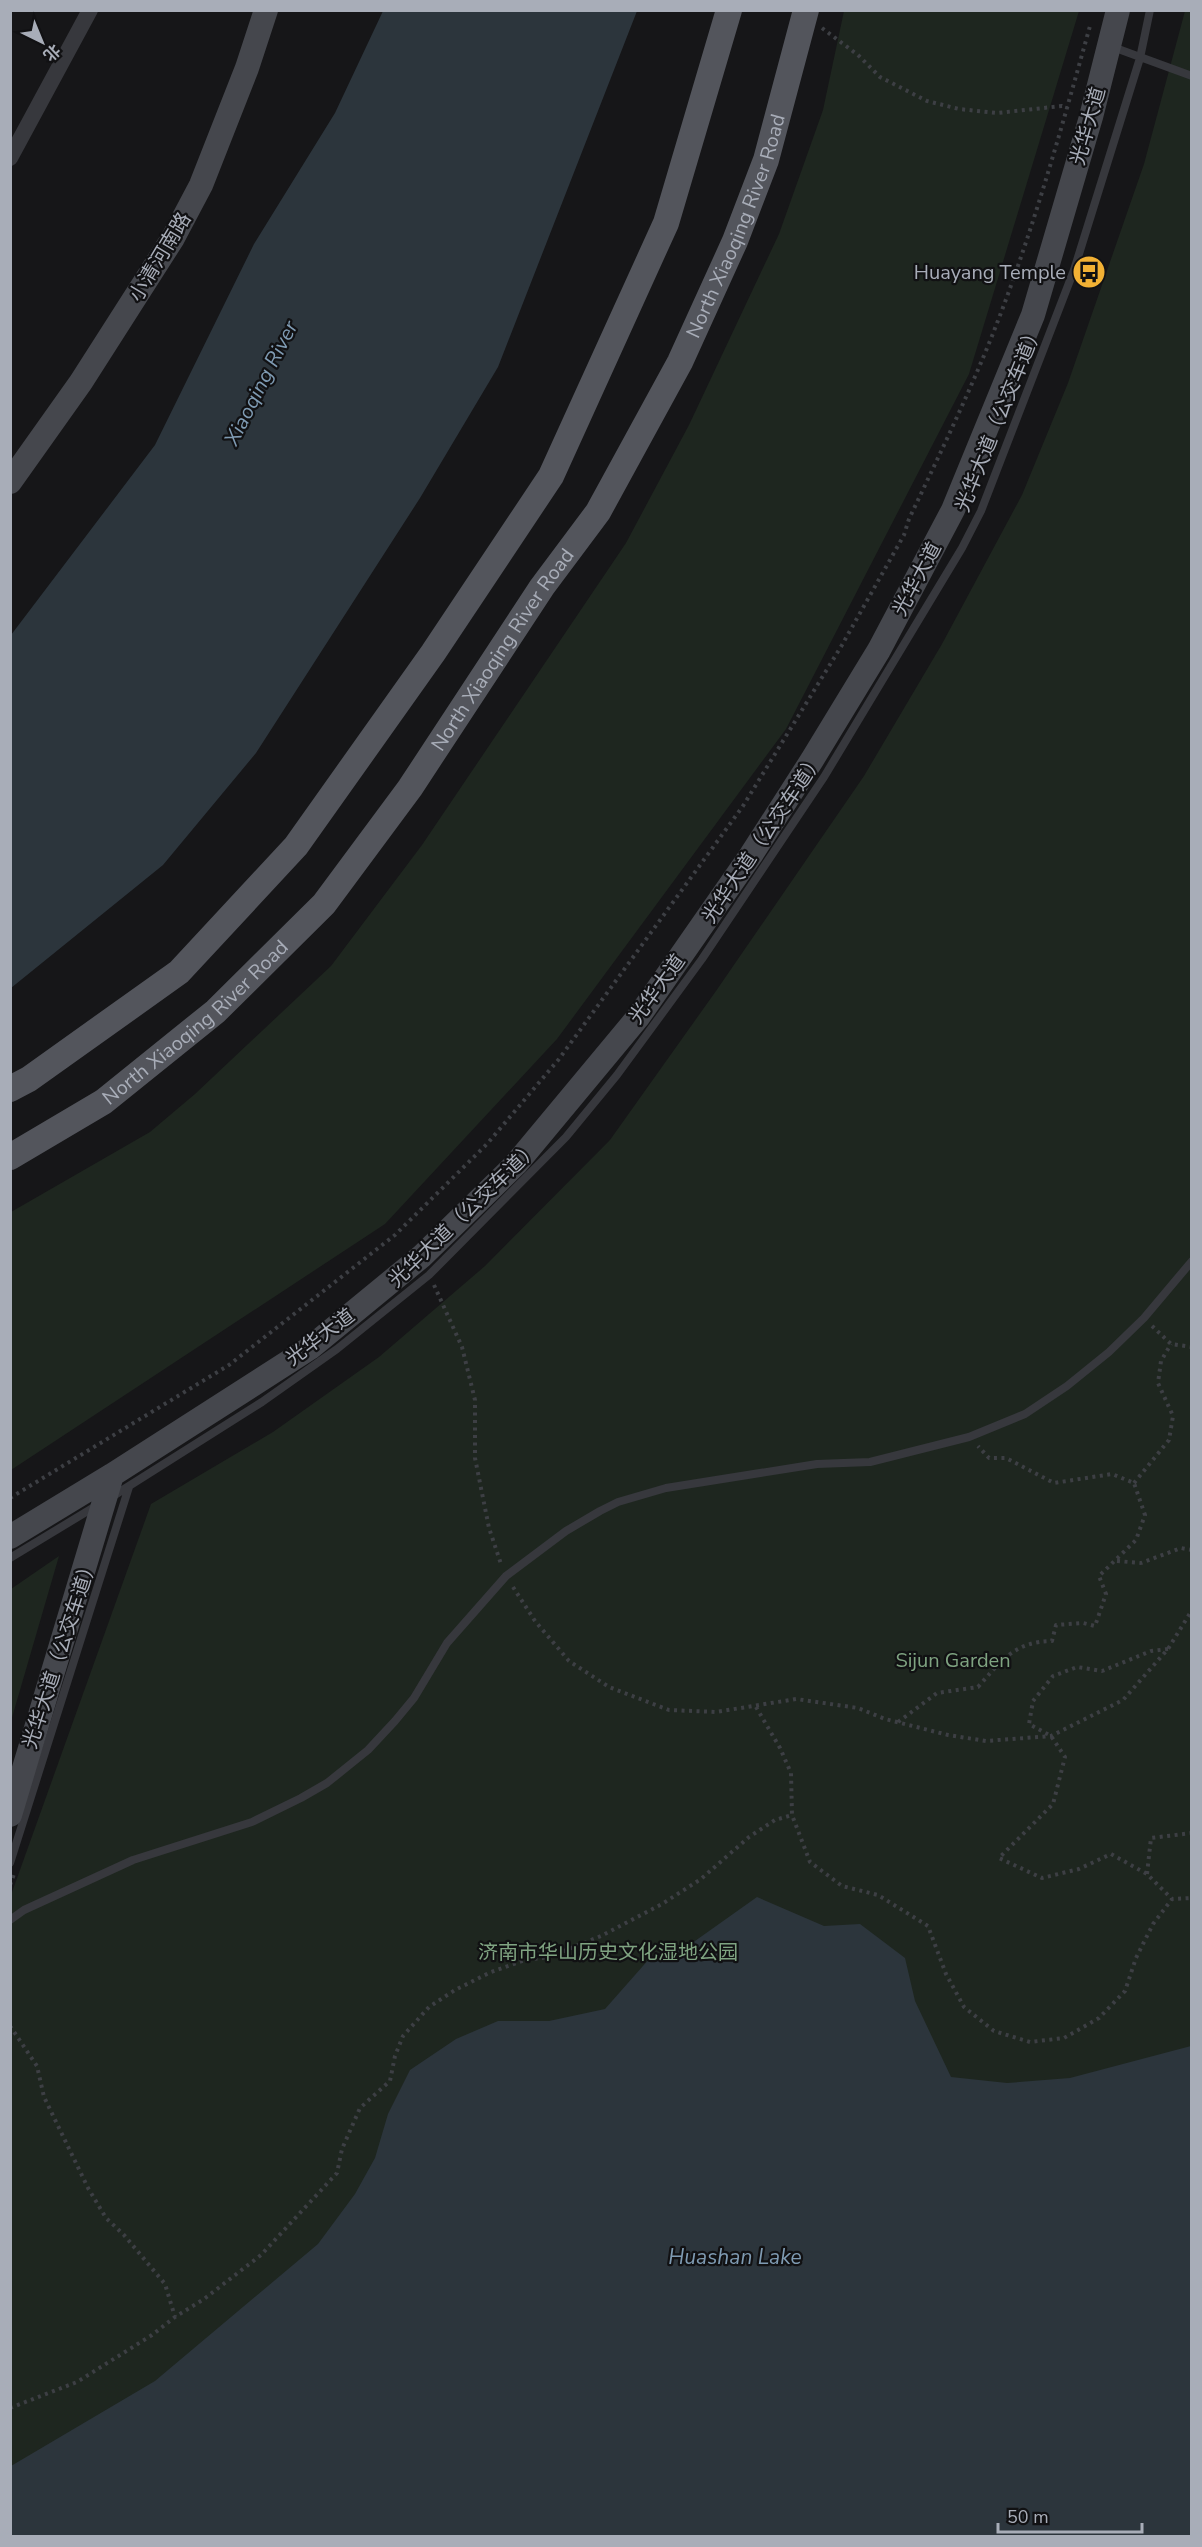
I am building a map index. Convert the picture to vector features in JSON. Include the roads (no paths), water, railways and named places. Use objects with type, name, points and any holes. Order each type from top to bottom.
[{"type":"main road","name":"小清河南路","points":[[10,482],[81,382],[173,238],[201,185],[247,68],[266,10]]},
{"type":"main road","points":[[10,1089],[29,1079],[179,972],[296,846],[440,643],[551,476],[666,223],[729,10]]},
{"type":"main road","name":"光华大道","points":[[10,1537],[121,1481],[310,1348],[422,1256],[516,1164],[639,1016],[751,855],[812,760],[879,650],[953,510],[1033,315],[1091,117],[1118,10]]},
{"type":"main road","name":"North Xiaoqing River Road","points":[[10,1156],[103,1102],[216,1011],[324,904],[410,788],[542,587],[598,512],[680,362],[735,242],[766,160],[806,13]]},
{"type":"main road","points":[[10,1815],[106,1500],[121,1481]]},
{"type":"street","points":[[10,158],[90,10]]},
{"type":"lane","name":"光华大道（公交车道）","points":[[14,1864],[121,1481],[167,1460],[262,1402],[337,1349],[429,1275],[566,1137],[624,1066],[702,959],[824,777],[962,548],[981,511],[1020,416],[1074,270],[1140,58],[1150,10]]},
{"type":"lane","points":[[1110,46],[1191,76]]},
{"type":"lane","points":[[10,1920],[24,1910],[134,1860],[252,1822],[327,1783],[368,1750],[408,1706],[430,1674],[447,1643],[506,1576],[566,1531],[618,1502],[666,1488],[817,1464],[870,1462],[969,1437],[1025,1414],[1067,1386],[1109,1352],[1144,1318],[1191,1261]]},
{"type":"lane","points":[[10,1558],[106,1500]]},
{"type":"water","name":"Xiaoqing River","points":[[383,11],[637,11],[498,367],[420,498],[256,753],[163,865],[11,988],[11,635],[155,445],[254,244],[335,113]]},
{"type":"water","name":"Huashan Lake","points":[[757,1897],[824,1926],[860,1924],[905,1958],[915,2001],[951,2077],[1007,2083],[1070,2078],[1191,2046],[1191,2536],[11,2536],[11,2466],[155,2381],[318,2244],[355,2194],[375,2158],[388,2114],[410,2070],[456,2039],[498,2021],[549,2021],[605,2009],[650,1958],[695,1941]]},
{"type":"place","name":"Huayang Temple","points":[[1089,272]]},
{"type":"park label","name":"Sijun Garden","points":[[953,1660]]},
{"type":"park label","name":"济南市华山历史文化湿地公园","points":[[608,1952]]}]
